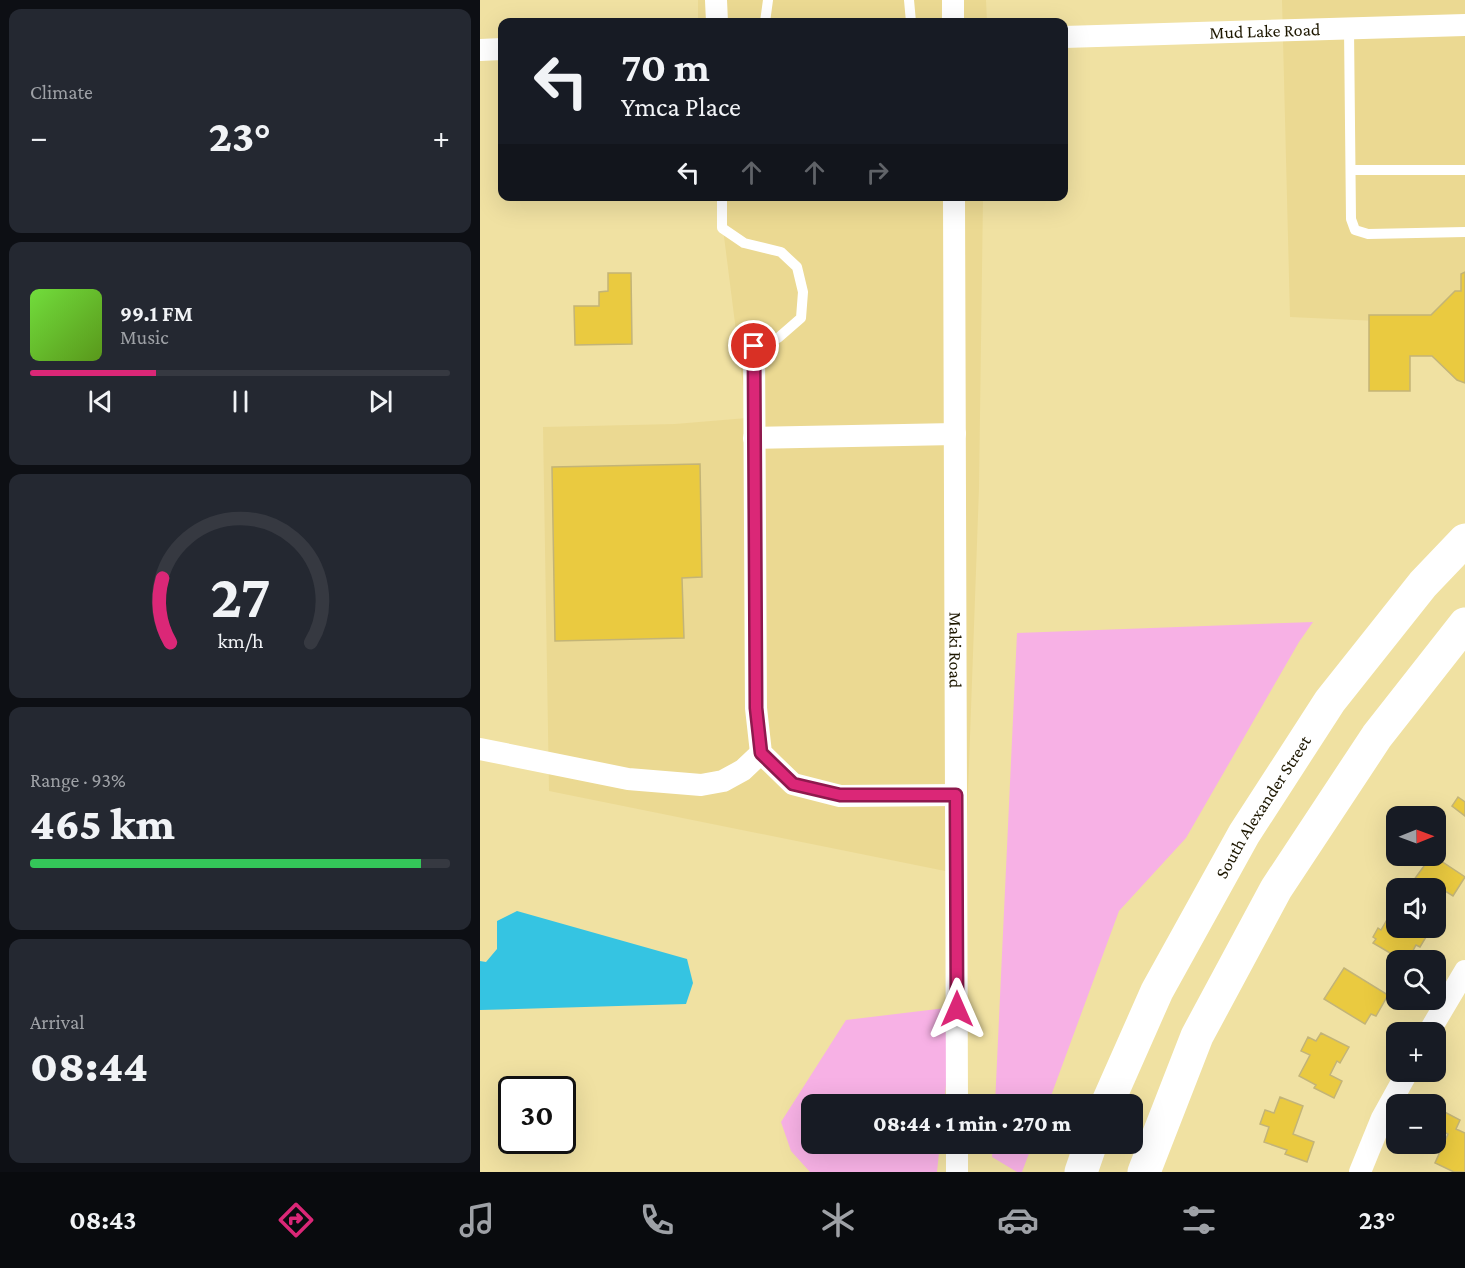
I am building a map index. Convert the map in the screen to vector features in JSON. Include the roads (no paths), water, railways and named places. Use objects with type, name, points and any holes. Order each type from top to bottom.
[{"type":"main road","name":"South Alexander Street","points":[[1111,1094],[1157,991],[1244,834],[1330,701],[1423,584],[1465,540]]},
{"type":"main road","points":[[1144,1172],[1197,1036],[1276,889],[1377,736],[1465,624]]},
{"type":"main road","points":[[1081,1172],[1087,1154]]},
{"type":"street","points":[[716,0],[717,18]]},
{"type":"street","points":[[953,0],[953,18]]},
{"type":"street","name":"Mud Lake Road","points":[[1068,37],[1465,26]]},
{"type":"street","points":[[480,50],[498,49]]},
{"type":"street","name":"Maki Road","points":[[954,201],[957,1094]]},
{"type":"street","points":[[754,346],[756,708],[761,753],[793,784],[840,795],[956,795]]},
{"type":"street","points":[[754,438],[955,434]]},
{"type":"street","points":[[480,749],[628,779],[701,785],[723,781],[742,770],[761,753]]},
{"type":"street","points":[[1434,1022],[1465,971]]},
{"type":"street","points":[[1360,1172],[1382,1118],[1402,1082]]},
{"type":"street","points":[[957,1154],[957,1172]]},
{"type":"lane","points":[[766,18],[768,0]]},
{"type":"lane","points":[[909,0],[911,18]]},
{"type":"lane","points":[[1349,29],[1351,219],[1355,230],[1368,234],[1465,232]]},
{"type":"lane","points":[[1351,170],[1465,170]]},
{"type":"lane","points":[[722,201],[722,228],[744,243],[781,252],[797,267],[803,292],[801,318],[778,338],[754,346]]},
{"type":"water","points":[[517,911],[687,959],[693,983],[686,1004],[480,1010],[480,961],[486,962],[497,949],[497,921]]}]
